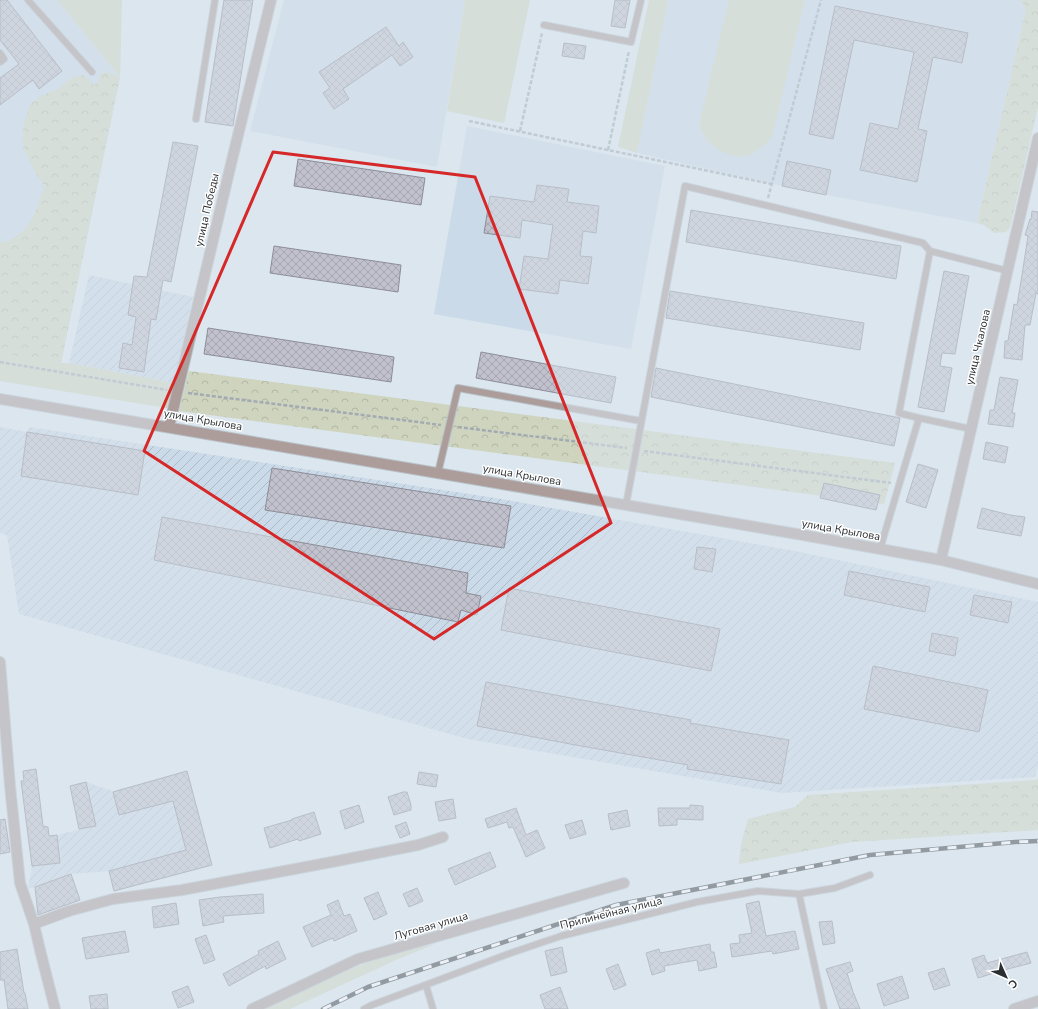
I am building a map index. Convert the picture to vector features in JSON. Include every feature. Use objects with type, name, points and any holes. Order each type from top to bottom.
[{"type":"street","name":"улица Победы","points":[[169,427],[271,0]]},
{"type":"street","name":"улица Чкалова","points":[[941,560],[1038,138]]},
{"type":"street","name":"улица Крылова","points":[[0,399],[789,532],[941,560],[1038,584]]},
{"type":"street","points":[[0,662],[20,883],[34,924],[56,1009]]},
{"type":"street","points":[[34,924],[69,911],[113,899],[182,890],[332,862],[418,845],[443,837]]},
{"type":"street","name":"Луговая улица","points":[[252,1009],[358,959],[624,883]]},
{"type":"street","points":[[1014,1009],[1038,1000]]},
{"type":"lane","points":[[28,0],[92,72]]},
{"type":"lane","points":[[196,119],[215,0]]},
{"type":"lane","points":[[544,25],[631,42],[641,0]]},
{"type":"lane","points":[[0,53],[4,59],[0,62]]},
{"type":"lane","points":[[626,504],[685,186],[923,243],[930,251],[1008,271]]},
{"type":"lane","points":[[930,251],[899,413],[971,429]]},
{"type":"lane","points":[[438,473],[458,388],[641,421]]},
{"type":"lane","points":[[880,549],[919,418]]},
{"type":"lane","name":"Прилинейная улица","points":[[364,1009],[560,936],[697,902],[758,891],[799,894],[835,888],[870,875]]},
{"type":"lane","points":[[799,894],[824,1009]]},
{"type":"lane","points":[[426,985],[433,1009]]},
{"type":"path","points":[[766,205],[821,0]]},
{"type":"path","points":[[520,132],[544,25]]},
{"type":"path","points":[[608,150],[631,42]]},
{"type":"path","points":[[469,121],[772,184]]},
{"type":"path","points":[[0,362],[177,392],[899,484]]},
{"type":"highlighted area","points":[[273,152],[475,177],[611,523],[434,639],[144,451]]},
{"type":"shaded area","points":[[0,0],[57,0],[120,77],[61,363],[0,353]]},
{"type":"shaded area","points":[[284,0],[465,0],[437,167],[250,131]]},
{"type":"shaded area","points":[[668,0],[1028,0],[977,223],[782,186],[637,153]]},
{"type":"shaded area","points":[[467,126],[665,166],[631,349],[434,314]]},
{"type":"shaded area","points":[[89,275],[193,297],[174,383],[69,363]]},
{"type":"shaded area","points":[[0,427],[27,432],[29,427],[495,498],[795,551],[1038,602],[1038,767],[1035,777],[782,793],[468,739],[19,614],[7,535],[0,533]]},
{"type":"shaded area","points":[[187,771],[212,865],[114,891],[109,871],[71,874],[28,889],[32,866],[28,839],[57,835],[81,829],[70,786],[86,782],[113,791]]},
{"type":"green space","points":[[57,0],[122,0],[120,77]]},
{"type":"green space","points":[[465,0],[530,0],[504,123],[447,111]]},
{"type":"green space","points":[[649,0],[668,0],[637,153],[618,147]]},
{"type":"green space","points":[[729,0],[805,0],[772,137],[756,152],[744,156],[724,153],[712,145],[707,141],[699,124]]},
{"type":"green space","points":[[1017,0],[1038,0],[1038,107],[1010,228],[1006,232],[994,233],[984,225],[977,223],[1026,9],[1021,1]]},
{"type":"green space","points":[[108,72],[120,77],[61,363],[0,353],[0,243],[19,234],[31,222],[44,185],[36,174],[23,148],[23,126],[31,103],[41,96],[59,88],[73,77],[83,75],[94,85],[99,80],[100,74]]},
{"type":"green space","points":[[0,353],[69,363],[174,383],[167,408],[0,381]]},
{"type":"green space","points":[[189,371],[895,463],[884,504],[179,411]]},
{"type":"green space","points":[[1038,778],[1038,830],[852,842],[739,864],[741,844],[748,819],[795,807],[808,795],[1036,780]]},
{"type":"green space","points":[[435,944],[398,959],[290,1009],[263,1009],[361,965],[404,950]]},
{"type":"building","points":[[0,0],[7,0],[62,71],[39,89],[33,80],[0,105],[0,78],[19,64],[0,40]]},
{"type":"building","points":[[224,0],[253,0],[233,126],[205,122]]},
{"type":"building","points":[[615,0],[630,0],[625,28],[611,26]]},
{"type":"building","points":[[835,6],[968,33],[962,63],[933,57],[918,129],[927,131],[917,182],[860,170],[870,123],[898,129],[914,52],[854,40],[833,139],[809,134]]},
{"type":"building","points":[[386,27],[399,46],[403,42],[413,57],[400,66],[392,55],[343,89],[349,99],[334,109],[323,93],[330,88],[319,72]]},
{"type":"building","points":[[564,43],[586,46],[584,59],[562,56]]},
{"type":"building","points":[[173,142],[198,146],[171,282],[163,280],[156,320],[151,319],[144,372],[119,368],[123,343],[132,345],[136,317],[128,315],[134,276],[147,277]]},
{"type":"building","points":[[298,159],[425,178],[421,205],[294,186]]},
{"type":"building","points":[[787,161],[831,170],[826,195],[782,186]]},
{"type":"building","points":[[537,185],[569,189],[567,202],[599,206],[596,233],[583,231],[580,256],[592,257],[588,284],[560,280],[558,294],[519,289],[524,256],[548,259],[553,225],[522,220],[520,238],[484,233],[490,196],[534,202]]},
{"type":"building","points":[[691,210],[901,246],[896,279],[686,242]]},
{"type":"building","points":[[1032,211],[1038,212],[1038,294],[1036,293],[1030,325],[1025,325],[1022,360],[1004,358],[1005,341],[1008,341],[1014,304],[1017,305],[1028,236],[1025,235],[1030,219],[1031,220]]},
{"type":"building","points":[[274,246],[401,265],[398,292],[270,273]]},
{"type":"building","points":[[944,271],[969,276],[955,354],[942,353],[940,366],[952,368],[944,412],[918,407]]},
{"type":"building","points":[[670,291],[864,323],[860,350],[666,318]]},
{"type":"building","points":[[208,328],[394,357],[391,382],[204,354]]},
{"type":"building","points":[[481,352],[616,377],[611,403],[476,378]]},
{"type":"building","points":[[656,368],[900,418],[894,446],[651,397]]},
{"type":"building","points":[[1000,377],[1018,380],[1012,413],[1015,413],[1013,427],[988,424],[990,410],[994,410]]},
{"type":"building","points":[[27,432],[145,451],[138,495],[21,476]]},
{"type":"building","points":[[986,442],[1008,447],[1005,463],[983,459]]},
{"type":"building","points":[[918,464],[938,470],[926,508],[906,502]]},
{"type":"building","points":[[272,468],[511,506],[504,548],[265,510]]},
{"type":"building","points":[[824,483],[880,495],[876,510],[820,498]]},
{"type":"building","points":[[982,508],[1025,517],[1021,536],[977,528]]},
{"type":"building","points":[[162,517],[468,573],[466,593],[481,596],[477,615],[461,610],[458,622],[154,560]]},
{"type":"building","points":[[697,547],[716,549],[712,572],[694,569]]},
{"type":"building","points":[[849,571],[930,587],[925,612],[844,595]]},
{"type":"building","points":[[509,588],[720,629],[711,671],[501,630]]},
{"type":"building","points":[[974,595],[1012,602],[1008,623],[970,615]]},
{"type":"building","points":[[932,633],[958,638],[955,656],[929,651]]},
{"type":"building","points":[[873,666],[988,690],[979,732],[864,709]]},
{"type":"building","points":[[486,682],[691,720],[690,723],[789,740],[781,784],[687,769],[688,765],[477,726]]},
{"type":"building","points":[[36,769],[43,826],[48,827],[49,836],[57,835],[60,863],[32,866],[21,781],[24,781],[23,771]]},
{"type":"building","points":[[187,771],[212,865],[114,891],[109,871],[186,850],[173,801],[119,815],[113,792]]},
{"type":"building","points":[[419,772],[438,775],[436,787],[417,784]]},
{"type":"building","points":[[86,782],[96,826],[79,829],[70,786]]},
{"type":"building","points":[[407,792],[411,810],[394,815],[388,797]]},
{"type":"building","points":[[453,799],[456,818],[439,821],[435,802]]},
{"type":"building","points":[[359,805],[364,822],[345,829],[340,811]]},
{"type":"building","points":[[690,805],[703,806],[703,820],[677,819],[677,825],[659,826],[658,808],[690,808]]},
{"type":"building","points":[[516,808],[526,835],[537,830],[545,848],[526,857],[513,827],[509,828],[507,822],[488,828],[485,819]]},
{"type":"building","points":[[627,810],[630,826],[611,830],[608,814]]},
{"type":"building","points":[[314,812],[321,834],[299,841],[298,839],[270,848],[264,828]]},
{"type":"building","points":[[5,819],[10,852],[0,854],[0,820]]},
{"type":"building","points":[[582,820],[586,834],[570,839],[565,825]]},
{"type":"building","points":[[406,822],[410,834],[400,838],[395,826]]},
{"type":"building","points":[[490,852],[496,867],[455,885],[448,869]]},
{"type":"building","points":[[71,874],[80,900],[38,915],[35,887]]},
{"type":"building","points":[[417,888],[423,901],[409,907],[403,894]]},
{"type":"building","points":[[378,892],[387,914],[374,920],[364,898]]},
{"type":"building","points":[[263,894],[264,913],[223,916],[224,922],[203,926],[199,900]]},
{"type":"building","points":[[338,900],[344,916],[350,914],[357,931],[334,941],[333,938],[312,947],[303,927],[331,915],[327,905]]},
{"type":"building","points":[[759,901],[766,936],[795,931],[799,949],[773,954],[772,951],[732,957],[730,944],[740,943],[739,935],[752,933],[746,904]]},
{"type":"building","points":[[176,903],[179,924],[154,928],[152,907]]},
{"type":"building","points":[[832,921],[835,943],[823,945],[819,922]]},
{"type":"building","points":[[125,931],[129,952],[86,959],[82,938]]},
{"type":"building","points":[[206,935],[215,960],[204,964],[195,939]]},
{"type":"building","points":[[278,941],[286,959],[266,969],[265,966],[229,986],[223,974],[259,954],[258,951]]},
{"type":"building","points":[[710,944],[711,952],[714,952],[717,967],[699,971],[697,960],[664,966],[665,971],[652,975],[646,953],[659,949],[660,953]]},
{"type":"building","points":[[562,947],[567,972],[551,976],[545,951]]},
{"type":"building","points":[[17,949],[28,1009],[8,1009],[4,980],[0,980],[0,952]]},
{"type":"building","points":[[1027,952],[1031,963],[978,978],[972,959],[984,955],[987,963]]},
{"type":"building","points":[[850,962],[853,971],[847,973],[860,1009],[840,1009],[826,969]]},
{"type":"building","points":[[618,964],[626,985],[614,990],[606,969]]},
{"type":"building","points":[[944,968],[950,985],[934,990],[928,973]]},
{"type":"building","points":[[902,976],[909,998],[884,1006],[877,984]]},
{"type":"building","points":[[188,986],[194,1002],[178,1008],[172,992]]},
{"type":"building","points":[[560,987],[568,1009],[545,1009],[540,995]]},
{"type":"building","points":[[107,994],[108,1009],[91,1009],[89,996]]},
{"type":"railway","points":[[323,1009],[368,987],[616,905],[870,855],[1038,841]]}]
